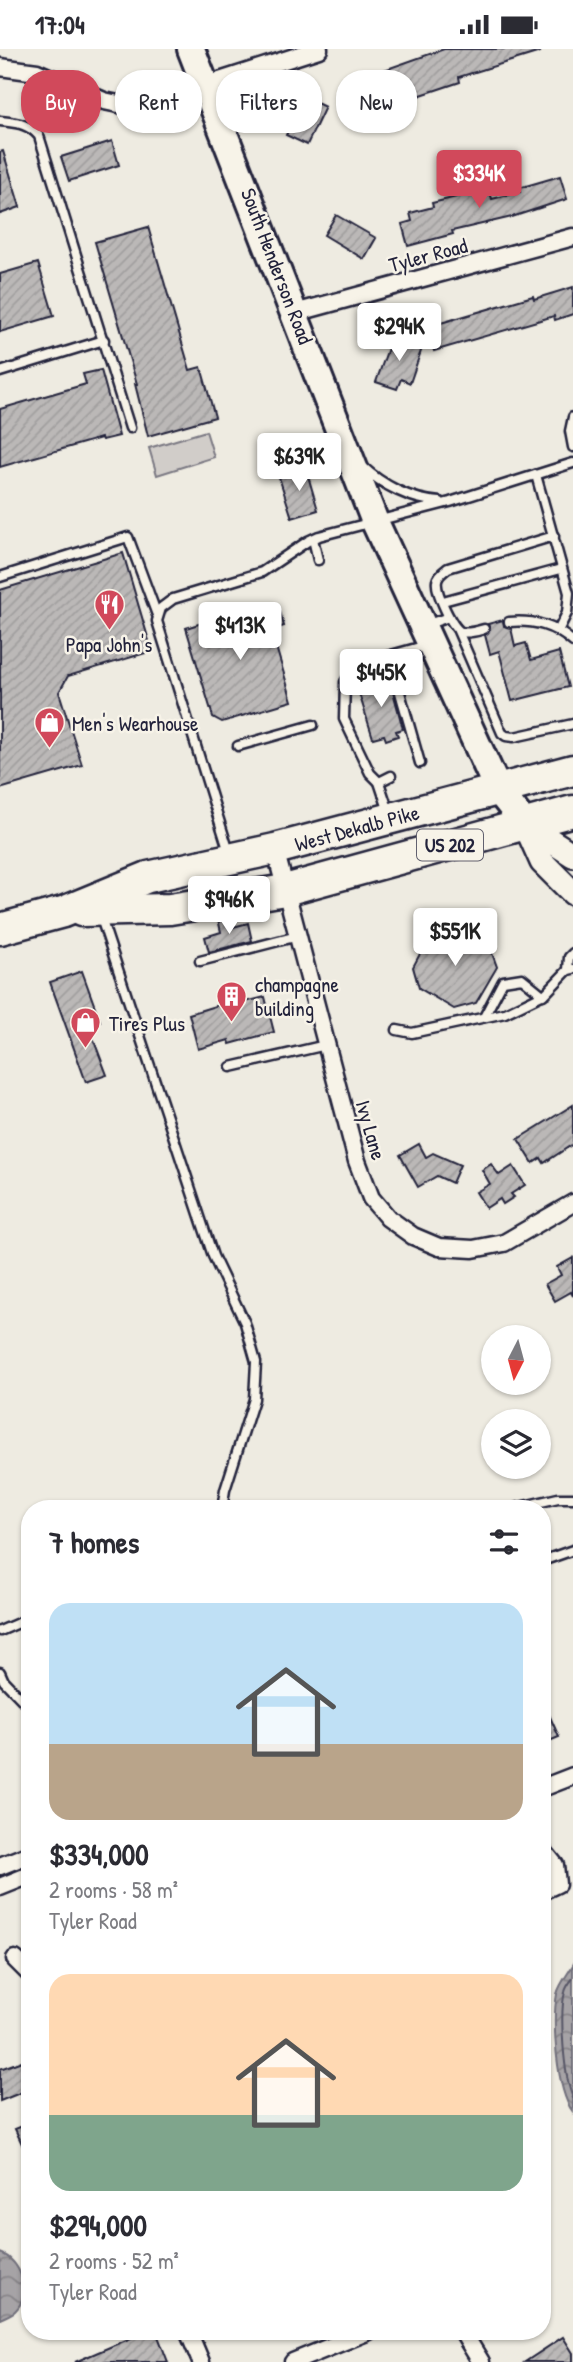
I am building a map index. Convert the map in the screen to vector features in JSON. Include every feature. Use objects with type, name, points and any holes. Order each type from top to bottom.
[{"type":"highway","name":"West Dekalb Pike","points":[[96,905],[148,877],[275,849],[573,770]]},
{"type":"highway","name":"West Dekalb Pike","points":[[0,929],[96,905],[170,909],[285,890],[573,811]]},
{"type":"main road","name":"South Henderson Road","points":[[191,49],[375,522],[498,790],[526,824]]},
{"type":"main road","points":[[526,824],[573,855]]},
{"type":"main road","points":[[526,824],[542,862],[573,893]]},
{"type":"street","points":[[0,67],[37,72],[104,101],[128,106],[149,105],[319,49]]},
{"type":"street","name":"Tyler Road","points":[[295,313],[573,237]]},
{"type":"street","name":"Ivy Lane","points":[[275,849],[357,1161],[372,1198],[388,1218],[413,1236],[439,1247],[472,1249],[504,1243],[573,1203]]},
{"type":"street","points":[[551,1785],[573,1776]]},
{"type":"street","points":[[0,1866],[21,1858]]},
{"type":"street","points":[[551,1860],[555,1865],[557,1884],[551,1887]]},
{"type":"street","points":[[0,1887],[21,1879]]},
{"type":"street","points":[[15,1959],[21,1965]]},
{"type":"street","points":[[192,2340],[201,2362]]},
{"type":"street","points":[[293,2362],[347,2340]]},
{"type":"street","points":[[468,2340],[481,2362]]},
{"type":"lane","points":[[0,121],[21,123],[32,128],[39,136],[130,428]]},
{"type":"lane","points":[[0,372],[104,340]]},
{"type":"lane","points":[[573,417],[570,431],[573,447]]},
{"type":"lane","points":[[348,450],[365,468],[395,490],[430,501],[450,502]]},
{"type":"lane","points":[[157,615],[165,604],[173,600],[262,572],[313,539],[450,502],[573,463]]},
{"type":"lane","points":[[536,475],[570,601],[558,631]]},
{"type":"lane","points":[[554,536],[448,568],[437,581],[449,617],[458,631],[502,733],[514,737],[573,724]]},
{"type":"lane","points":[[0,577],[128,537],[157,615],[168,662],[230,859]]},
{"type":"lane","points":[[313,539],[318,560]]},
{"type":"lane","points":[[443,601],[561,569]]},
{"type":"lane","points":[[391,818],[379,782],[370,773],[344,719],[345,683],[355,665],[390,657],[427,635],[449,617]]},
{"type":"lane","points":[[509,622],[535,622],[558,631],[573,642]]},
{"type":"lane","points":[[458,631],[466,633],[484,629]]},
{"type":"lane","points":[[390,657],[420,763]]},
{"type":"lane","points":[[238,746],[313,725]]},
{"type":"lane","points":[[379,782],[391,776]]},
{"type":"lane","points":[[96,905],[213,1256],[245,1323],[256,1362],[254,1399],[223,1500]]},
{"type":"lane","points":[[200,961],[298,936]]},
{"type":"lane","points":[[397,1030],[412,1033],[505,1013],[542,995],[571,969],[569,957],[573,953]]},
{"type":"lane","points":[[484,1017],[503,981],[522,978],[542,995]]},
{"type":"lane","points":[[231,1067],[326,1045]]},
{"type":"lane","points":[[549,1500],[573,1498]]},
{"type":"lane","points":[[551,1558],[573,1550]]},
{"type":"lane","points":[[0,1631],[21,1622]]},
{"type":"lane","points":[[0,1672],[4,1681],[21,1699]]},
{"type":"shaded area","points":[[206,431],[214,457],[157,475],[149,448]]},
{"type":"water","points":[[573,1965],[573,2112],[567,2102],[559,2072],[555,2021],[557,1994]]},
{"type":"water","points":[[0,2253],[13,2262],[21,2276],[21,2301],[14,2312],[0,2319]]},
{"type":"building","points":[[444,49],[539,49],[540,52],[459,77],[460,82],[417,96],[417,70],[384,70]]},
{"type":"building","points":[[287,133],[313,133],[307,145],[286,135]]},
{"type":"building","points":[[112,141],[119,165],[69,181],[61,157]]},
{"type":"building","points":[[3,151],[20,207],[0,214],[0,152]]},
{"type":"building","points":[[560,176],[567,199],[408,246],[402,224],[412,221],[410,213],[433,207],[432,203],[489,189],[492,199],[520,192],[519,188]]},
{"type":"building","points":[[336,215],[376,238],[364,259],[324,235]]},
{"type":"building","points":[[148,227],[190,370],[201,367],[215,417],[148,436],[137,384],[95,242]]},
{"type":"building","points":[[38,263],[54,316],[0,332],[0,274]]},
{"type":"building","points":[[573,287],[573,314],[555,320],[554,316],[434,351],[427,327]]},
{"type":"building","points":[[392,337],[422,348],[410,383],[401,379],[397,389],[376,382]]},
{"type":"building","points":[[101,370],[119,436],[101,438],[0,467],[0,409],[86,384],[83,374]]},
{"type":"building","points":[[306,469],[318,510],[292,518],[279,477]]},
{"type":"building","points":[[123,553],[152,651],[68,676],[59,692],[82,765],[0,789],[0,590]]},
{"type":"building","points":[[263,604],[265,609],[278,605],[284,626],[271,630],[292,701],[222,722],[213,717],[186,628]]},
{"type":"building","points":[[503,620],[504,626],[511,628],[515,646],[526,643],[531,660],[559,652],[568,687],[512,701],[499,651],[490,654],[485,635],[490,630],[488,624]]},
{"type":"building","points":[[389,677],[403,729],[396,731],[398,736],[386,740],[384,735],[373,738],[357,687]]},
{"type":"building","points":[[230,917],[233,927],[248,923],[252,941],[209,952],[205,937],[221,932],[218,919]]},
{"type":"building","points":[[457,927],[489,945],[497,967],[476,1003],[454,1009],[419,988],[413,967],[430,935]]},
{"type":"building","name":"Tires Plus","points":[[82,971],[100,1021],[88,1025],[107,1075],[86,1082],[50,982]]},
{"type":"building","name":"champagne building","points":[[265,997],[274,1032],[230,1044],[229,1040],[198,1049],[189,1014],[228,1002],[229,1006]]},
{"type":"building","points":[[573,1105],[573,1144],[544,1163],[541,1158],[533,1163],[518,1139]]},
{"type":"building","points":[[419,1144],[426,1157],[433,1153],[460,1165],[452,1183],[437,1176],[418,1187],[400,1155]]},
{"type":"building","points":[[491,1164],[499,1175],[513,1166],[525,1185],[511,1194],[514,1197],[503,1204],[500,1199],[486,1208],[476,1192],[490,1184],[482,1170]]},
{"type":"building","points":[[573,1258],[573,1296],[571,1292],[555,1301],[545,1284],[561,1275],[557,1267]]},
{"type":"building","points":[[551,1719],[559,1737],[551,1740]]},
{"type":"building","points":[[21,2061],[21,2093],[0,2101],[0,2069]]},
{"type":"building","points":[[21,2127],[21,2142],[15,2129]]},
{"type":"building","points":[[563,2337],[573,2353],[573,2362],[525,2362]]},
{"type":"building","points":[[126,2340],[159,2340],[168,2362],[75,2362]]},
{"type":"place","name":"Papa John's","points":[[109,631]]},
{"type":"place","name":"Men's Wearhouse","points":[[49,750]]},
{"type":"place","name":"champagne building","points":[[232,1023]]},
{"type":"place","name":"Tires Plus","points":[[86,1050]]}]
